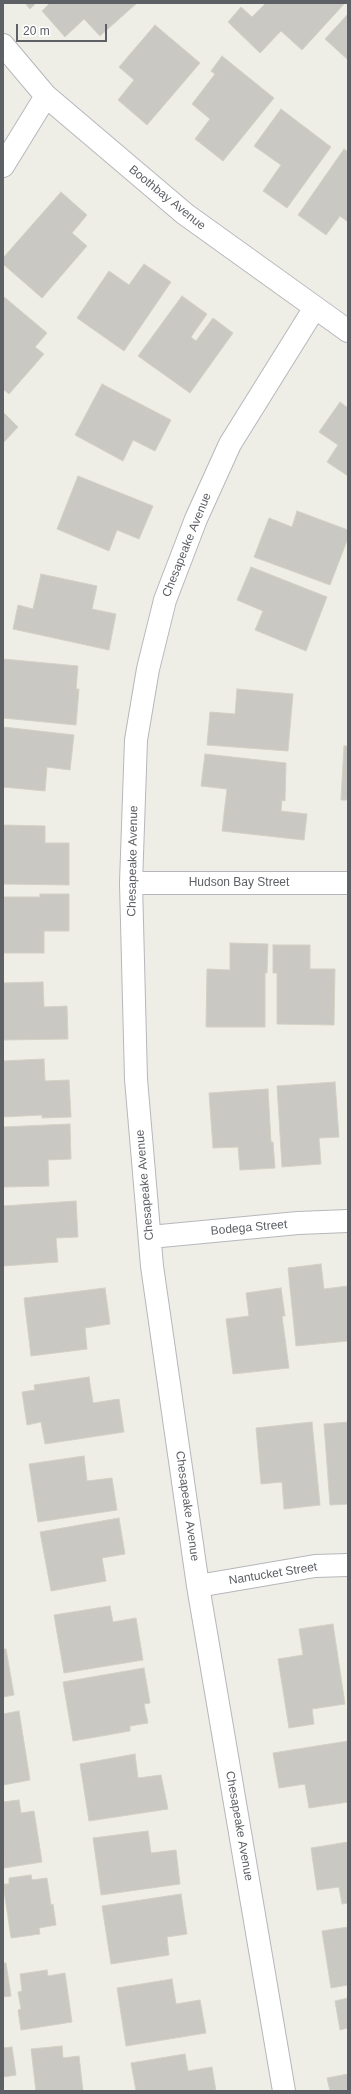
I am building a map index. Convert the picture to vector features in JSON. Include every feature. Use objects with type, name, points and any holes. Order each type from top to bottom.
[{"type":"street","name":"Boothbay Avenue","points":[[3,45],[46,96],[185,214],[314,309],[348,332]]},
{"type":"street","points":[[3,166],[46,96]]},
{"type":"street","name":"Chesapeake Avenue","points":[[284,2091],[198,1586],[152,1266],[136,1079],[131,883],[136,740],[148,669],[165,600],[196,519],[230,444],[314,309]]},
{"type":"street","name":"Hudson Bay Street","points":[[131,883],[348,883]]},
{"type":"street","name":"Bodega Street","points":[[150,1237],[298,1223],[348,1221]]},
{"type":"street","name":"Nantucket Street","points":[[198,1586],[315,1566],[348,1565]]},
{"type":"building","points":[[25,3],[36,3],[30,9]]},
{"type":"building","points":[[50,3],[137,3],[100,36],[84,19],[65,37],[42,11]]},
{"type":"building","points":[[266,3],[345,3],[302,50],[281,31],[260,53],[228,22],[241,7],[252,17]]},
{"type":"building","points":[[348,14],[348,60],[325,39]]},
{"type":"building","points":[[155,25],[200,63],[147,125],[118,100],[134,80],[119,67]]},
{"type":"building","points":[[222,56],[274,98],[223,161],[195,139],[210,119],[192,104],[215,74],[211,71]]},
{"type":"building","points":[[281,109],[331,147],[287,208],[263,191],[281,165],[254,146]]},
{"type":"building","points":[[344,149],[348,152],[348,222],[340,216],[326,235],[298,215]]},
{"type":"building","points":[[61,192],[87,215],[72,233],[87,246],[42,298],[3,264],[3,258]]},
{"type":"building","points":[[144,264],[171,282],[124,351],[77,318],[109,271],[129,285]]},
{"type":"building","points":[[3,296],[47,333],[35,347],[44,354],[9,394],[3,389]]},
{"type":"building","points":[[182,296],[207,314],[191,337],[196,341],[213,318],[233,333],[190,393],[138,356]]},
{"type":"building","points":[[102,384],[171,420],[155,451],[133,440],[123,461],[75,435]]},
{"type":"building","points":[[340,402],[348,408],[348,476],[327,462],[338,445],[319,432]]},
{"type":"building","points":[[3,412],[18,427],[3,443]]},
{"type":"building","points":[[78,476],[153,506],[139,539],[117,530],[109,551],[57,529]]},
{"type":"building","points":[[297,511],[348,530],[348,538],[330,585],[254,557],[269,518],[292,527]]},
{"type":"building","points":[[251,567],[327,597],[306,651],[255,630],[263,611],[237,600]]},
{"type":"building","points":[[41,574],[97,586],[92,609],[116,614],[109,650],[13,629],[18,605],[33,609]]},
{"type":"building","points":[[3,659],[78,666],[76,689],[79,689],[76,725],[3,718]]},
{"type":"building","points":[[237,689],[293,694],[288,751],[207,745],[210,712],[235,714]]},
{"type":"building","points":[[3,727],[74,735],[70,770],[47,767],[45,791],[3,787]]},
{"type":"building","points":[[344,746],[348,746],[348,800],[341,800]]},
{"type":"building","points":[[205,754],[286,763],[285,801],[282,800],[281,811],[307,814],[304,840],[222,831],[227,789],[201,786]]},
{"type":"building","points":[[3,825],[45,826],[45,843],[69,843],[69,885],[3,884]]},
{"type":"building","points":[[40,894],[69,894],[69,931],[44,931],[44,953],[3,953],[3,897],[40,897]]},
{"type":"building","points":[[230,943],[268,944],[267,973],[265,973],[265,1027],[206,1027],[207,969],[230,970]]},
{"type":"building","points":[[273,945],[310,945],[310,969],[335,969],[334,1025],[277,1024],[277,973],[273,973]]},
{"type":"building","points":[[43,982],[44,1007],[67,1006],[68,1039],[3,1040],[3,983]]},
{"type":"building","points":[[44,1059],[45,1081],[69,1080],[71,1117],[42,1118],[42,1115],[3,1117],[3,1061]]},
{"type":"building","points":[[335,1082],[339,1137],[319,1138],[321,1164],[282,1167],[277,1086]]},
{"type":"building","points":[[268,1089],[271,1142],[273,1142],[275,1168],[240,1170],[238,1147],[213,1148],[209,1093]]},
{"type":"building","points":[[70,1124],[71,1159],[48,1160],[49,1186],[3,1187],[3,1127]]},
{"type":"building","points":[[76,1201],[78,1237],[56,1238],[58,1262],[3,1266],[3,1206]]},
{"type":"building","points":[[321,1264],[324,1289],[348,1286],[348,1341],[296,1346],[288,1268]]},
{"type":"building","points":[[105,1288],[110,1324],[85,1328],[87,1349],[31,1356],[24,1298]]},
{"type":"building","points":[[281,1288],[285,1316],[282,1316],[289,1368],[233,1374],[226,1319],[249,1316],[246,1293]]},
{"type":"building","points":[[89,1377],[93,1403],[119,1399],[124,1432],[45,1444],[41,1422],[27,1425],[22,1392],[35,1390],[34,1385]]},
{"type":"building","points":[[312,1422],[320,1505],[284,1509],[282,1482],[261,1484],[256,1428]]},
{"type":"building","points":[[348,1422],[348,1504],[330,1505],[324,1424]]},
{"type":"building","points":[[84,1456],[87,1481],[112,1478],[117,1510],[38,1522],[29,1464]]},
{"type":"building","points":[[119,1518],[125,1554],[102,1558],[106,1581],[51,1591],[40,1532]]},
{"type":"building","points":[[110,1606],[113,1622],[136,1618],[143,1660],[64,1673],[54,1615]]},
{"type":"building","points":[[333,1624],[345,1704],[312,1709],[314,1724],[289,1728],[278,1659],[303,1655],[299,1629]]},
{"type":"building","points":[[3,1649],[6,1649],[14,1695],[3,1697]]},
{"type":"building","points":[[144,1668],[150,1703],[144,1704],[148,1723],[130,1726],[130,1731],[73,1741],[63,1682]]},
{"type":"building","points":[[19,1711],[30,1780],[3,1785],[3,1714]]},
{"type":"building","points":[[348,1741],[348,1802],[309,1808],[305,1784],[279,1788],[273,1753]]},
{"type":"building","points":[[135,1754],[138,1778],[161,1775],[168,1809],[89,1821],[80,1764]]},
{"type":"building","points":[[19,1800],[21,1813],[34,1811],[42,1862],[4,1868],[3,1802]]},
{"type":"building","points":[[148,1831],[151,1853],[176,1850],[180,1884],[101,1895],[93,1838]]},
{"type":"building","points":[[348,1842],[348,1903],[342,1904],[339,1887],[317,1890],[311,1848]]},
{"type":"building","points":[[31,1875],[32,1880],[47,1878],[56,1925],[39,1928],[40,1934],[11,1938],[3,1884],[9,1884],[9,1878]]},
{"type":"building","points":[[181,1894],[187,1934],[167,1937],[169,1955],[111,1964],[102,1906]]},
{"type":"building","points":[[348,1927],[348,1985],[331,1988],[322,1931]]},
{"type":"building","points":[[3,1963],[6,1963],[11,1996],[3,1997]]},
{"type":"building","points":[[47,1970],[48,1976],[65,1973],[72,2022],[21,2030],[18,2010],[21,2009],[18,1992],[22,1991],[20,1974]]},
{"type":"building","points":[[172,1979],[176,2004],[200,2000],[206,2033],[126,2046],[117,1988]]},
{"type":"building","points":[[348,1998],[348,2028],[340,2030],[335,2001]]},
{"type":"building","points":[[62,2046],[63,2058],[79,2056],[83,2091],[36,2091],[31,2049]]},
{"type":"building","points":[[12,2047],[16,2075],[3,2077],[3,2048]]},
{"type":"building","points":[[185,2054],[188,2071],[212,2067],[216,2091],[136,2091],[131,2063]]},
{"type":"building","points":[[348,2074],[348,2091],[330,2091],[327,2078]]}]
